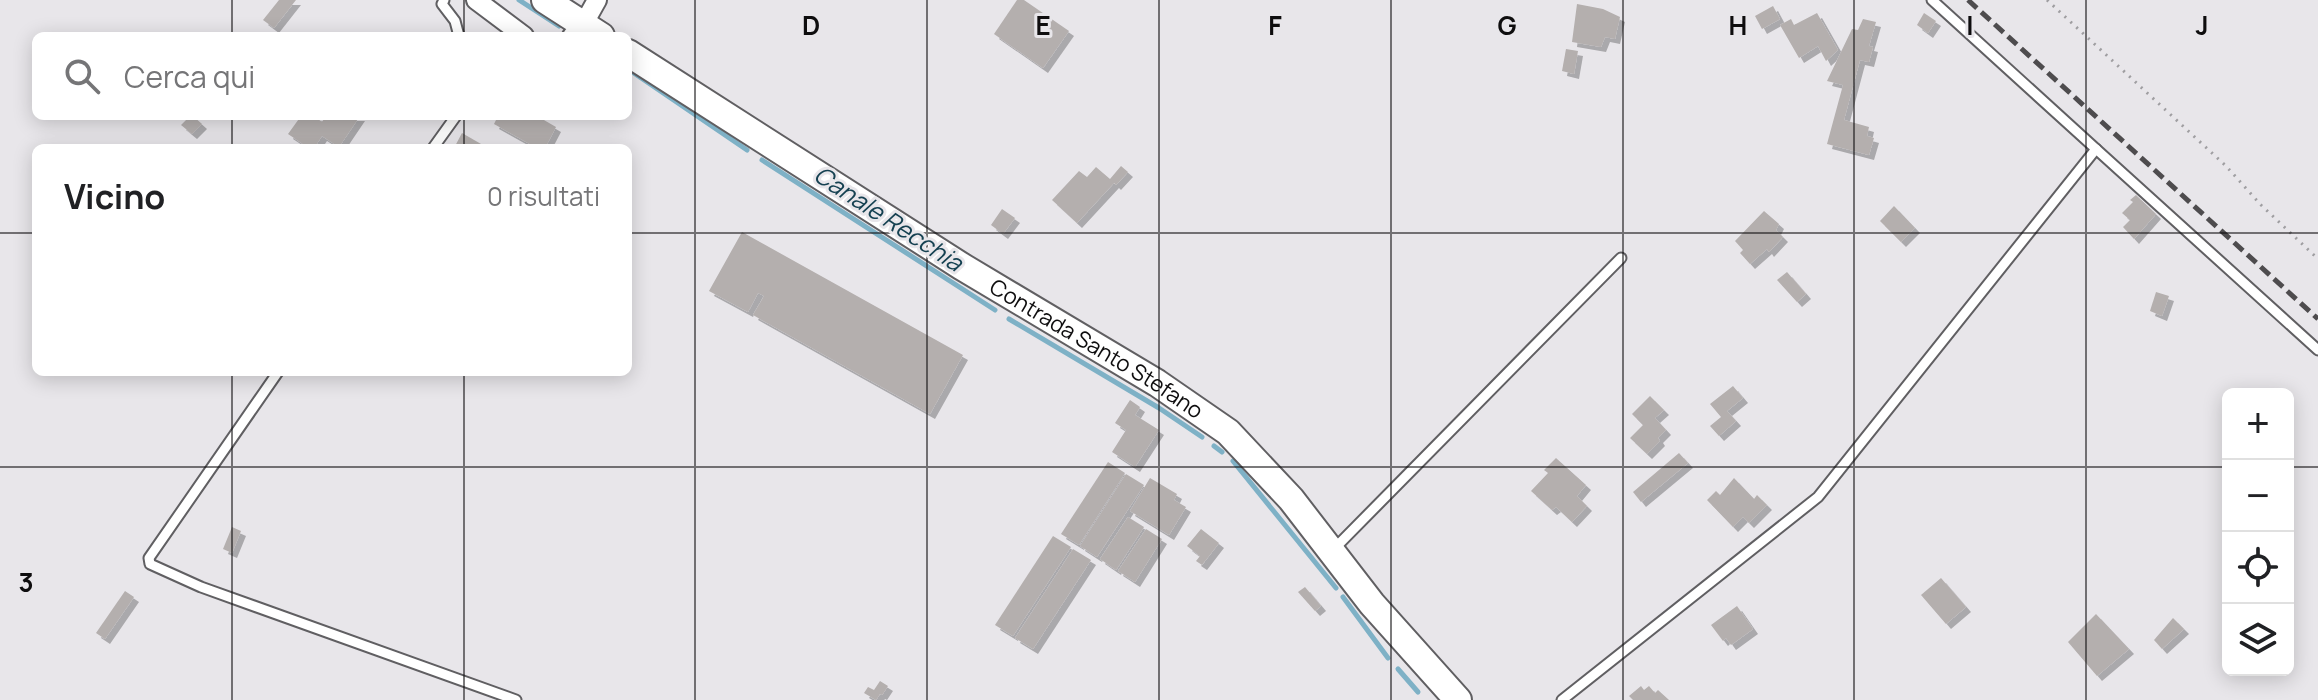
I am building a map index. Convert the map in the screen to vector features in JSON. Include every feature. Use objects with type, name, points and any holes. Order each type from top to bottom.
[{"type":"street","points":[[476,0],[519,32]]},
{"type":"street","points":[[545,0],[585,32],[597,0]]},
{"type":"street","name":"Contrada Santo Stefano","points":[[632,56],[961,266],[1157,383],[1228,432],[1291,499],[1372,604],[1458,700]]},
{"type":"lane","points":[[444,0],[442,4],[455,21],[458,32]]},
{"type":"lane","points":[[1932,0],[2318,350]]},
{"type":"lane","points":[[436,144],[453,120]]},
{"type":"lane","points":[[1562,700],[1818,497],[2096,149]]},
{"type":"lane","points":[[1332,551],[1621,258]]},
{"type":"lane","points":[[275,376],[149,558],[150,564],[201,587],[516,700]]},
{"type":"path","points":[[2047,0],[2226,166],[2261,205],[2318,259]]},
{"type":"building","points":[[279,0],[296,0],[274,28],[263,20]]},
{"type":"building","points":[[1017,0],[1024,0],[1069,31],[1043,68],[994,34]]},
{"type":"building","points":[[1577,4],[1603,9],[1620,17],[1615,39],[1605,37],[1601,47],[1572,42]]},
{"type":"building","points":[[1773,6],[1780,19],[1762,29],[1755,16]]},
{"type":"building","points":[[1817,13],[1838,50],[1826,61],[1818,46],[1799,58],[1780,25],[1791,19],[1794,25]]},
{"type":"building","points":[[1924,13],[1936,21],[1928,33],[1917,25]]},
{"type":"building","points":[[1863,19],[1876,22],[1869,46],[1873,47],[1869,62],[1860,60],[1844,120],[1869,127],[1867,136],[1874,138],[1869,155],[1827,144],[1843,85],[1827,81],[1852,29],[1858,30]]},
{"type":"building","points":[[1566,49],[1578,51],[1574,74],[1562,71]]},
{"type":"building","points":[[186,120],[198,120],[202,124],[192,134],[181,125]]},
{"type":"building","points":[[298,120],[357,120],[341,144],[334,144],[322,136],[317,144],[303,144],[288,134]]},
{"type":"building","points":[[496,120],[544,120],[556,127],[547,144],[530,144],[494,124]]},
{"type":"building","points":[[462,133],[481,144],[456,144]]},
{"type":"building","points":[[1121,166],[1128,172],[1077,223],[1052,200],[1079,171],[1087,177],[1096,167],[1110,179]]},
{"type":"building","points":[[2136,195],[2156,214],[2134,239],[2123,227],[2130,220],[2122,213]]},
{"type":"building","points":[[1894,206],[1915,228],[1901,242],[1880,221]]},
{"type":"building","points":[[1002,209],[1015,218],[1003,234],[991,225]]},
{"type":"building","points":[[1764,211],[1779,224],[1776,230],[1783,237],[1769,252],[1767,249],[1750,264],[1735,241]]},
{"type":"building","points":[[742,232],[963,355],[930,414],[753,315],[764,296],[758,293],[748,312],[709,291]]},
{"type":"building","points":[[1787,272],[1806,294],[1797,302],[1777,280]]},
{"type":"building","points":[[2156,292],[2169,296],[2162,316],[2150,311]]},
{"type":"building","points":[[1733,386],[1743,398],[1727,411],[1736,421],[1719,436],[1710,426],[1721,417],[1710,404]]},
{"type":"building","points":[[1650,396],[1664,410],[1655,418],[1666,430],[1647,454],[1630,438],[1643,425],[1632,414]]},
{"type":"building","points":[[1130,400],[1140,407],[1135,415],[1159,430],[1135,467],[1112,452],[1126,430],[1115,423]]},
{"type":"building","points":[[1679,453],[1688,463],[1641,502],[1633,492]]},
{"type":"building","points":[[1556,458],[1586,485],[1577,496],[1587,506],[1572,522],[1556,507],[1552,510],[1531,491],[1548,473],[1544,470]]},
{"type":"building","points":[[1108,462],[1125,473],[1079,545],[1061,534]]},
{"type":"building","points":[[1126,474],[1144,485],[1097,557],[1080,546]]},
{"type":"building","points":[[1150,478],[1177,494],[1174,500],[1186,507],[1169,535],[1130,511]]},
{"type":"building","points":[[1734,478],[1754,499],[1757,495],[1767,505],[1749,523],[1743,517],[1733,527],[1707,500],[1716,491],[1720,495]]},
{"type":"building","points":[[1128,517],[1144,527],[1116,570],[1100,559]]},
{"type":"building","points":[[232,527],[241,531],[232,553],[223,549]]},
{"type":"building","points":[[1146,529],[1162,539],[1135,582],[1118,571]]},
{"type":"building","points":[[1201,529],[1219,543],[1202,565],[1196,561],[1200,556],[1187,546]]},
{"type":"building","points":[[1053,536],[1071,547],[1013,636],[995,625]]},
{"type":"building","points":[[1073,549],[1091,560],[1033,649],[1015,638]]},
{"type":"building","points":[[1941,578],[1966,607],[1946,624],[1921,595]]},
{"type":"building","points":[[1305,587],[1321,606],[1315,611],[1298,592]]},
{"type":"building","points":[[125,591],[134,597],[105,639],[96,633]]},
{"type":"building","points":[[1737,606],[1753,629],[1731,645],[1726,638],[1723,641],[1711,625]]},
{"type":"building","points":[[2096,614],[2129,649],[2097,676],[2068,642]]},
{"type":"building","points":[[2173,618],[2184,629],[2162,649],[2154,640]]},
{"type":"building","points":[[880,681],[888,686],[876,700],[864,693],[868,687],[874,690]]},
{"type":"building","points":[[1641,686],[1644,690],[1649,686],[1655,693],[1658,690],[1669,700],[1633,700],[1629,696]]},
{"type":"waterway","name":"Canale Recchia","points":[[519,0],[559,26]]},
{"type":"waterway","name":"Canale Recchia","points":[[632,72],[747,150]]},
{"type":"waterway","name":"Canale Recchia","points":[[762,160],[995,310]]},
{"type":"waterway","name":"Canale Recchia","points":[[1009,319],[1202,437]]},
{"type":"waterway","name":"Canale Recchia","points":[[1214,446],[1222,452]]},
{"type":"waterway","name":"Canale Recchia","points":[[1233,461],[1336,588]]},
{"type":"waterway","name":"Canale Recchia","points":[[1343,597],[1388,658]]},
{"type":"waterway","name":"Canale Recchia","points":[[1398,669],[1418,692]]},
{"type":"railway","points":[[1968,0],[2318,319]]}]
